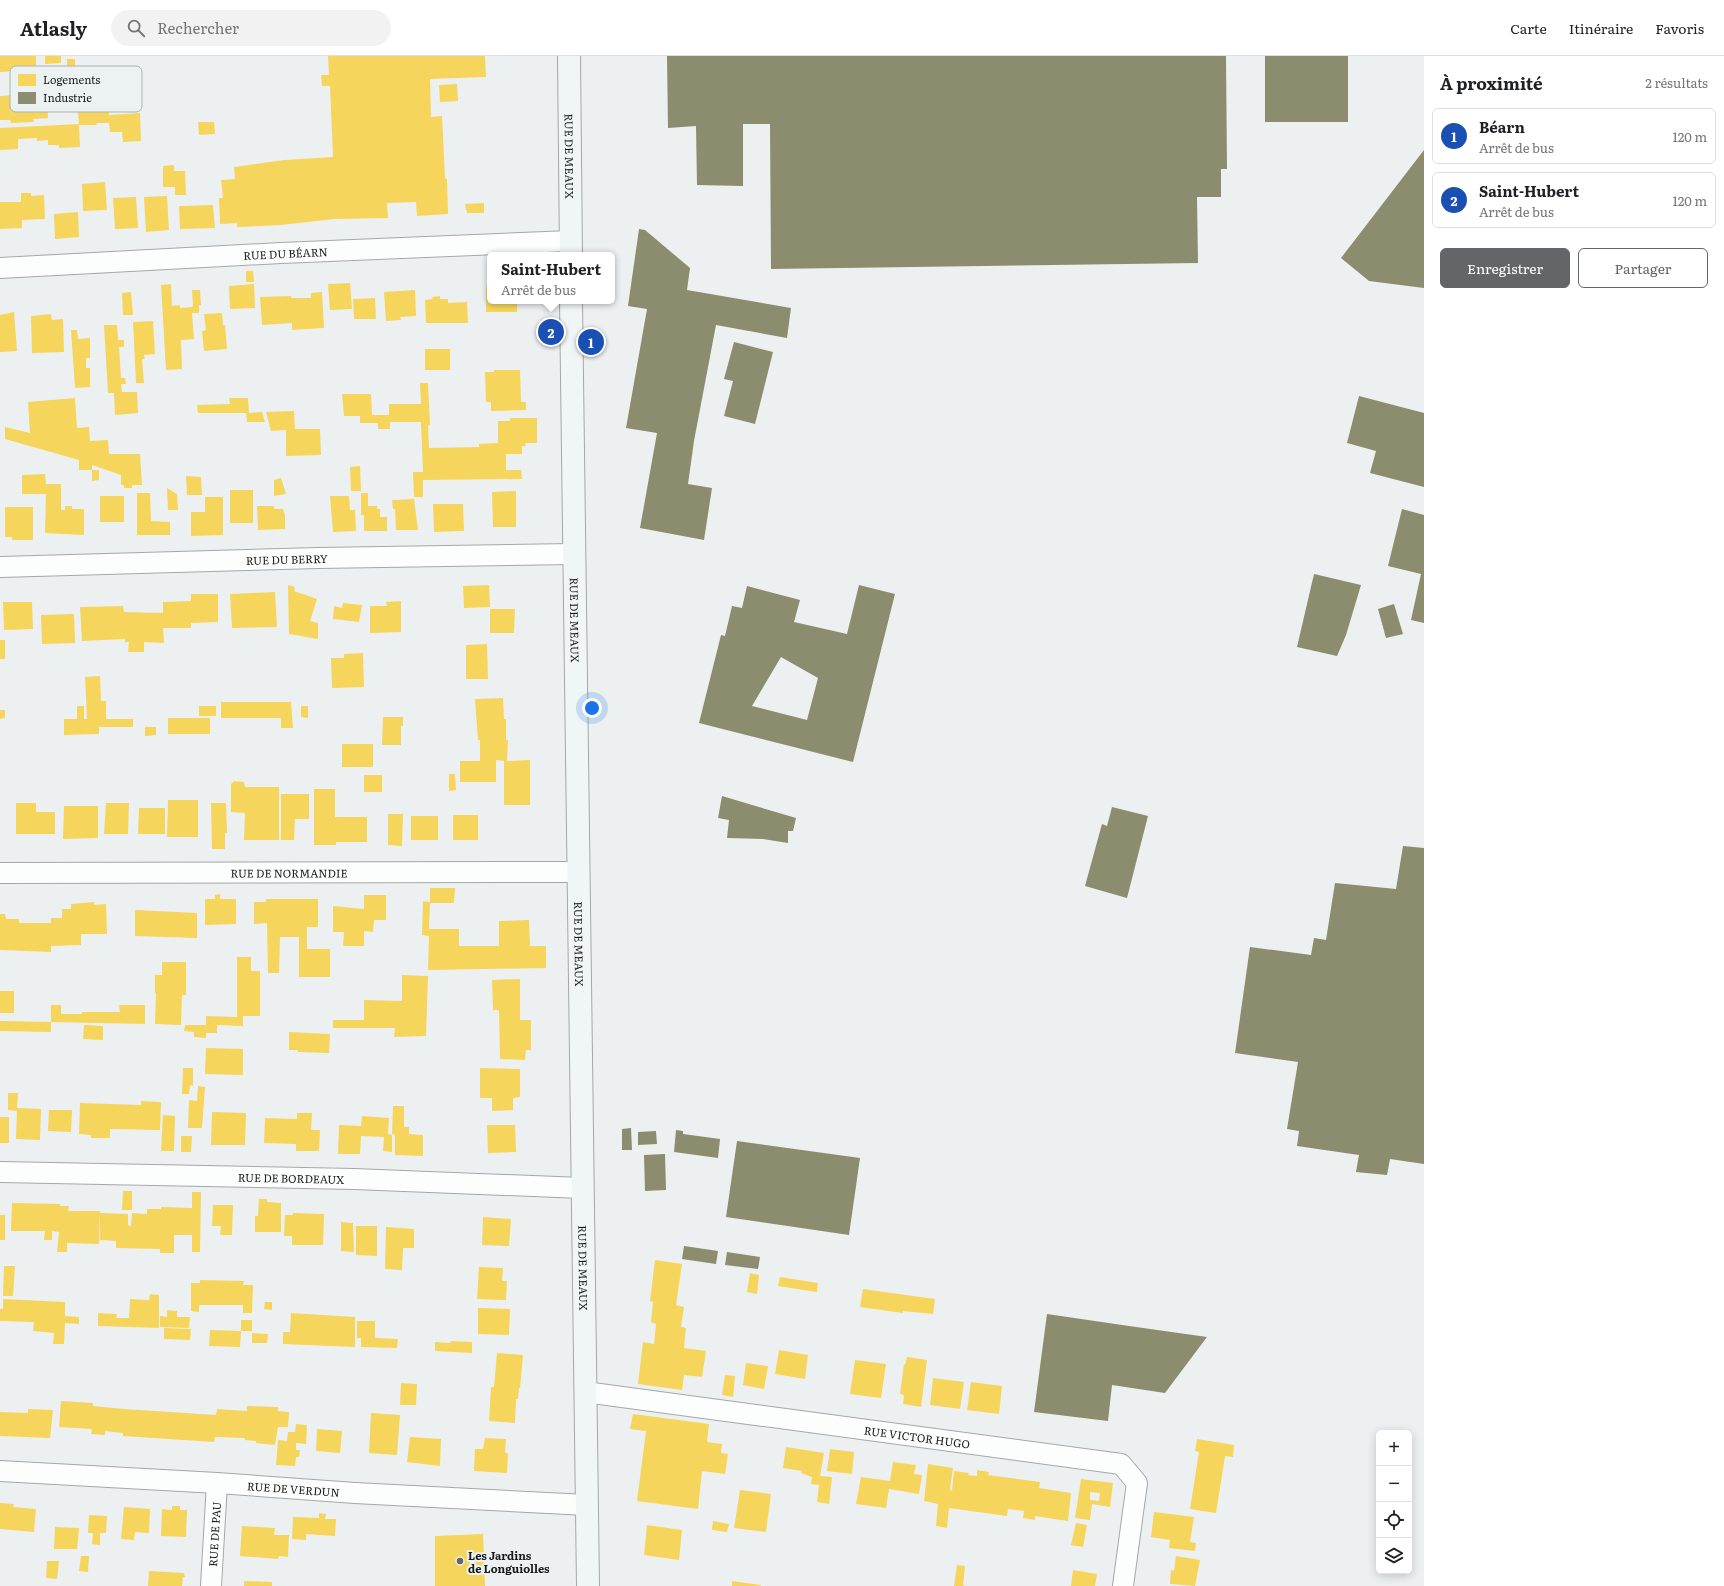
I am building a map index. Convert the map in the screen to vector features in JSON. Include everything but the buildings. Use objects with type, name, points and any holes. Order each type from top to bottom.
[{"type":"main road","name":"RUE DE MEAUX","points":[[569,56],[571,248]]},
{"type":"main road","name":"RUE DE MEAUX","points":[[571,304],[573,554],[579,872],[588,1586]]},
{"type":"street","name":"RUE DU BÉARN","points":[[0,268],[281,253],[571,248]]},
{"type":"street","name":"RUE DU BERRY","points":[[0,567],[318,558],[573,554]]},
{"type":"street","name":"RUE DE NORMANDIE","points":[[0,873],[579,872]]},
{"type":"street","name":"RUE DE BORDEAUX","points":[[0,1172],[354,1179],[582,1188]]},
{"type":"street","name":"RUE VICTOR HUGO","points":[[585,1392],[1121,1464],[1137,1483],[1123,1586]]},
{"type":"street","name":"RUE DE VERDUN","points":[[0,1471],[217,1483],[355,1493],[587,1505]]},
{"type":"street","name":"RUE DE PAU","points":[[211,1586],[217,1483]]},
{"type":"place","name":"Saint-Hubert","points":[[551,332]]},
{"type":"place","name":"Béarn","points":[[591,342]]},
{"type":"place","name":"Les Jardins de Longuiolles","points":[[460,1561]]}]
